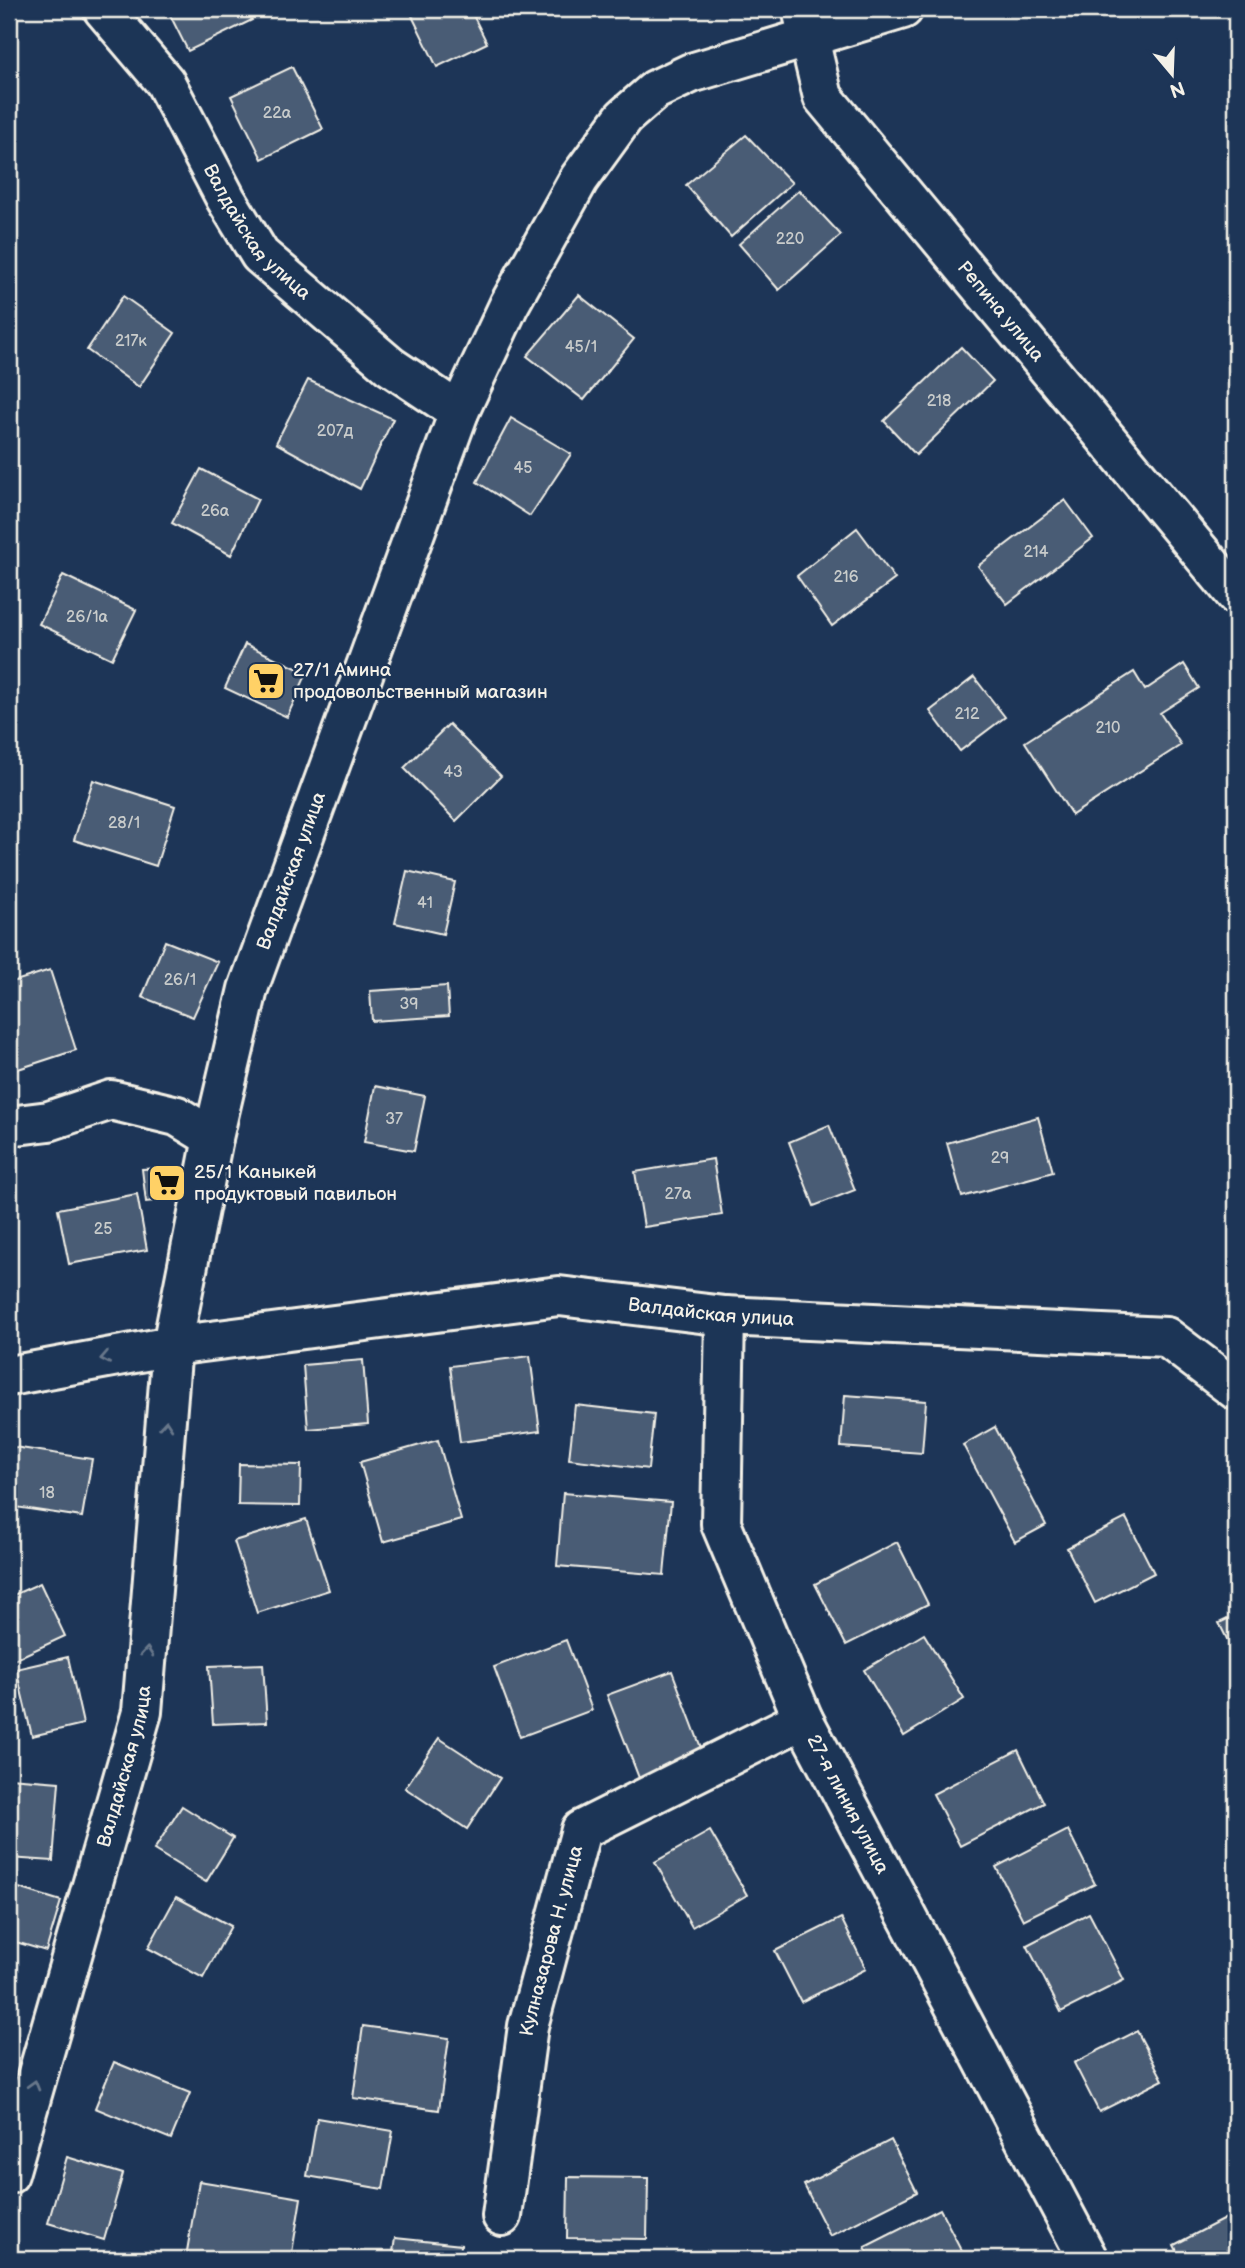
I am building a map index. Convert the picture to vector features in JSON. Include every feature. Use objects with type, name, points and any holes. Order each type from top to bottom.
[{"type":"street","name":"Валдайская улица","points":[[103,9],[165,82],[226,200],[260,255],[390,366],[459,412]]},
{"type":"street","name":"Валдайская улица","points":[[9,2174],[142,1712],[173,1346],[213,1138],[248,989],[459,412],[509,305],[579,179],[624,117],[655,90],[805,24],[903,9]]},
{"type":"street","name":"Репина улица","points":[[805,24],[823,97],[1236,595]]},
{"type":"street","points":[[9,1126],[50,1121],[111,1100],[177,1116],[213,1138]]},
{"type":"street","name":"Валдайская улица","points":[[9,1376],[173,1346],[559,1296],[725,1317],[1166,1337],[1236,1390]]},
{"type":"street","name":"27-я линия улица","points":[[725,1317],[721,1524],[803,1718],[1088,2259]]},
{"type":"street","name":"Кулназарова Н. улица","points":[[502,2216],[528,2026],[581,1830],[803,1718]]},
{"type":"building","points":[[167,9],[246,9],[252,20],[188,51]]},
{"type":"building","points":[[427,9],[470,9],[487,43],[437,67],[412,16]]},
{"type":"building","points":[[292,67],[323,129],[262,159],[231,96]]},
{"type":"building","points":[[746,135],[792,183],[731,237],[686,185]]},
{"type":"building","points":[[799,190],[841,235],[779,290],[739,244]]},
{"type":"building","points":[[579,295],[634,339],[584,400],[527,356]]},
{"type":"building","points":[[123,296],[175,333],[139,387],[87,350]]},
{"type":"building","points":[[961,347],[993,381],[916,455],[884,421]]},
{"type":"building","points":[[308,380],[393,419],[360,489],[276,443]]},
{"type":"building","points":[[511,418],[571,454],[530,516],[477,482]]},
{"type":"building","points":[[201,469],[258,499],[231,555],[172,523]]},
{"type":"building","points":[[1065,500],[1093,538],[1007,604],[978,566]]},
{"type":"building","points":[[857,528],[895,579],[832,626],[797,576]]},
{"type":"building","points":[[63,575],[136,610],[112,659],[39,624]]},
{"type":"building","name":"27/1 Амина продовольственный магазин","points":[[245,644],[307,673],[287,717],[225,688]]},
{"type":"building","points":[[1184,664],[1199,688],[1160,713],[1181,745],[1072,815],[1025,742],[1134,672],[1145,690]]},
{"type":"building","points":[[974,677],[1005,717],[960,751],[930,711]]},
{"type":"building","points":[[449,724],[501,776],[456,821],[404,768]]},
{"type":"building","points":[[93,780],[175,806],[156,866],[74,840]]},
{"type":"building","points":[[407,871],[455,882],[443,934],[395,923]]},
{"type":"building","points":[[165,941],[218,962],[193,1017],[142,997]]},
{"type":"building","points":[[50,970],[76,1050],[9,1072],[9,983]]},
{"type":"building","points":[[447,986],[449,1016],[372,1021],[370,991]]},
{"type":"building","points":[[375,1086],[425,1096],[414,1151],[364,1142]]},
{"type":"building","points":[[1038,1117],[1053,1172],[962,1197],[947,1143]]},
{"type":"building","points":[[829,1125],[855,1190],[814,1206],[789,1142]]},
{"type":"building","points":[[713,1159],[722,1215],[644,1227],[635,1172]]},
{"type":"building","name":"25/1 Каныкей продуктовый павильон","points":[[190,1167],[190,1197],[146,1202],[142,1169]]},
{"type":"building","points":[[137,1194],[147,1250],[69,1264],[58,1209]]},
{"type":"building","points":[[530,1356],[540,1431],[460,1442],[450,1366]]},
{"type":"building","points":[[363,1360],[368,1424],[308,1429],[303,1365]]},
{"type":"building","points":[[845,1395],[926,1401],[922,1453],[841,1447]]},
{"type":"building","points":[[575,1405],[654,1414],[648,1469],[569,1459]]},
{"type":"building","points":[[995,1427],[1046,1525],[1015,1542],[963,1445]]},
{"type":"building","points":[[438,1440],[461,1520],[383,1542],[360,1462]]},
{"type":"building","points":[[14,1447],[92,1459],[82,1517],[9,1506]]},
{"type":"building","points":[[239,1464],[301,1465],[300,1506],[238,1505]]},
{"type":"building","points":[[563,1493],[671,1502],[664,1575],[557,1566]]},
{"type":"building","points":[[1126,1518],[1154,1573],[1095,1603],[1067,1548]]},
{"type":"building","points":[[306,1519],[329,1590],[257,1613],[234,1541]]},
{"type":"building","points":[[897,1542],[928,1604],[846,1645],[815,1584]]},
{"type":"building","points":[[40,1583],[65,1636],[9,1662],[9,1597]]},
{"type":"building","points":[[1236,1615],[1236,1657],[1219,1623]]},
{"type":"building","points":[[924,1634],[964,1699],[904,1736],[864,1670]]},
{"type":"building","points":[[566,1640],[592,1710],[520,1737],[494,1667]]},
{"type":"building","points":[[68,1657],[83,1724],[32,1736],[16,1669]]},
{"type":"building","points":[[263,1664],[267,1722],[213,1724],[209,1666]]},
{"type":"building","points":[[672,1671],[703,1753],[639,1778],[607,1695]]},
{"type":"building","points":[[439,1738],[500,1778],[467,1829],[405,1788]]},
{"type":"building","points":[[1018,1750],[1044,1803],[960,1846],[933,1794]]},
{"type":"building","points":[[9,1778],[59,1782],[53,1861],[9,1858]]},
{"type":"building","points":[[182,1806],[233,1838],[206,1882],[154,1850]]},
{"type":"building","points":[[1068,1830],[1095,1884],[1023,1920],[996,1867]]},
{"type":"building","points":[[710,1831],[747,1895],[692,1927],[655,1862]]},
{"type":"building","points":[[9,1885],[61,1901],[46,1951],[9,1940]]},
{"type":"building","points":[[176,1897],[231,1926],[203,1978],[148,1948]]},
{"type":"building","points":[[1089,1913],[1124,1980],[1061,2012],[1027,1945]]},
{"type":"building","points":[[841,1918],[866,1969],[801,2002],[775,1951]]},
{"type":"building","points":[[363,2026],[449,2038],[439,2110],[353,2098]]},
{"type":"building","points":[[1137,2031],[1163,2080],[1099,2112],[1074,2063]]},
{"type":"building","points":[[114,2062],[190,2093],[171,2139],[95,2108]]},
{"type":"building","points":[[317,2118],[393,2131],[383,2189],[307,2176]]},
{"type":"building","points":[[891,2140],[917,2192],[830,2236],[804,2185]]},
{"type":"building","points":[[67,2157],[123,2174],[104,2240],[48,2223]]},
{"type":"building","points":[[568,2177],[648,2178],[647,2239],[567,2238]]},
{"type":"building","points":[[199,2181],[301,2198],[291,2259],[186,2257]]},
{"type":"building","points":[[940,2209],[966,2259],[871,2259],[865,2247]]},
{"type":"building","points":[[1236,2213],[1236,2259],[1181,2259],[1174,2245]]},
{"type":"building","points":[[395,2238],[461,2245],[460,2259],[392,2259]]},
{"type":"place","name":"27/1 Амина продовольственный магазин","points":[[266,681]]},
{"type":"place","name":"25/1 Каныкей продуктовый павильон","points":[[167,1183]]}]
